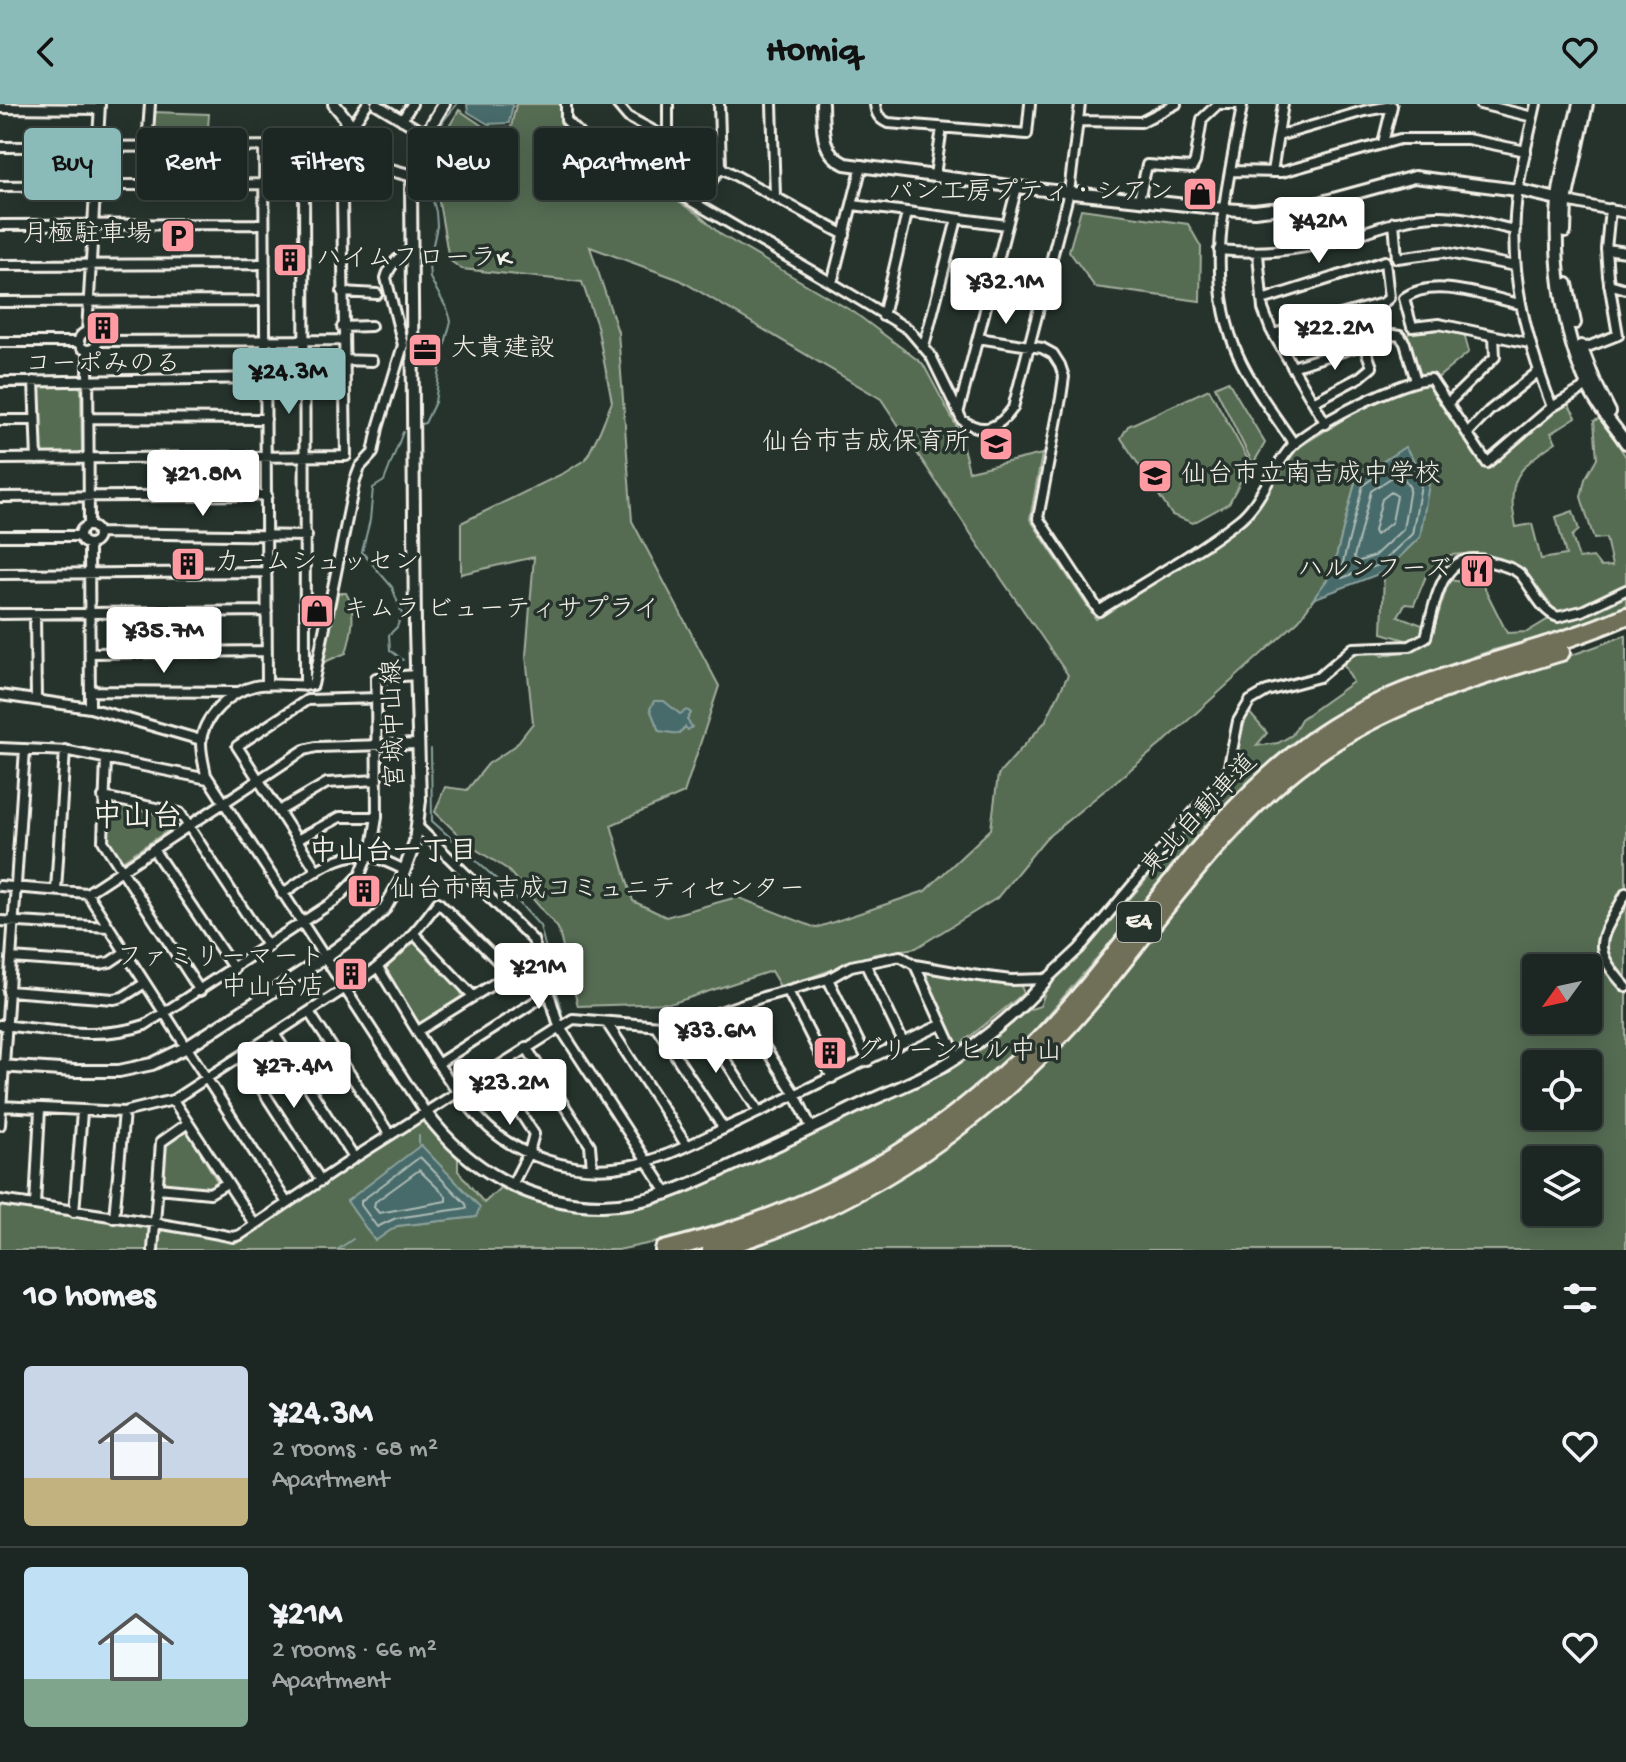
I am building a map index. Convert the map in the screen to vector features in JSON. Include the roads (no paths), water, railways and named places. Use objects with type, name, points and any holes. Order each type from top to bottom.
[{"type":"highway","name":"東北自動車道","points":[[664,1250],[736,1230],[813,1201],[872,1171],[970,1104],[998,1081],[1062,1015],[1231,812],[1262,781],[1314,740],[1364,709],[1423,683],[1564,640],[1626,616]]},
{"type":"highway","name":"東北自動車道","points":[[711,1250],[776,1229],[844,1199],[910,1161],[1006,1090],[1073,1021],[1220,841],[1264,798],[1319,752],[1365,722],[1404,703],[1626,628]]},
{"type":"street","points":[[148,128],[150,104]]},
{"type":"street","points":[[334,104],[387,169],[408,175]]},
{"type":"street","points":[[345,128],[367,104]]},
{"type":"street","points":[[376,104],[416,128]]},
{"type":"street","points":[[402,120],[412,104]]},
{"type":"street","name":"宮城中山線","points":[[430,128],[444,104]]},
{"type":"street","points":[[566,104],[566,120],[585,139],[908,329],[924,346],[962,420],[984,429],[995,427],[1013,408],[1069,192],[1080,104]]},
{"type":"street","points":[[617,104],[625,114],[649,128]]},
{"type":"street","points":[[668,104],[668,128]]},
{"type":"street","points":[[697,204],[721,166],[719,104]]},
{"type":"street","points":[[772,104],[775,196]]},
{"type":"street","points":[[822,104],[827,150],[845,164],[1017,187],[1254,211],[1315,204],[1414,177],[1518,190],[1626,213]]},
{"type":"street","points":[[875,104],[881,120],[888,123],[1027,134],[1030,104]]},
{"type":"street","points":[[1078,121],[1141,122],[1176,104]]},
{"type":"street","points":[[1139,199],[1147,165],[1192,168],[1202,119],[1220,104],[1242,105],[1224,209],[1219,285],[1230,335],[1240,360],[1294,444]]},
{"type":"street","points":[[1272,172],[1283,104]]},
{"type":"street","points":[[1480,104],[1533,117]]},
{"type":"street","points":[[1536,104],[1518,190],[1515,266],[1529,343],[1552,407]]},
{"type":"street","points":[[1579,104],[1562,200],[1565,272],[1578,351],[1592,384],[1626,442]]},
{"type":"street","points":[[1562,200],[1587,104]]},
{"type":"street","points":[[0,108],[100,106],[98,128]]},
{"type":"street","points":[[1278,136],[1392,106],[1383,143]]},
{"type":"street","points":[[935,175],[942,128]]},
{"type":"street","points":[[1231,171],[1272,172],[1305,166],[1400,139],[1452,138],[1526,151]]},
{"type":"street","points":[[0,147],[24,147]]},
{"type":"street","points":[[716,163],[845,235]]},
{"type":"street","points":[[832,283],[862,165]]},
{"type":"street","points":[[121,186],[263,184]]},
{"type":"street","points":[[0,186],[24,186]]},
{"type":"street","points":[[958,411],[1017,187]]},
{"type":"street","points":[[87,332],[94,200]]},
{"type":"street","points":[[263,200],[267,685]]},
{"type":"street","points":[[304,200],[305,686]]},
{"type":"street","points":[[0,459],[346,456],[341,200]]},
{"type":"street","name":"宮城中山線","points":[[1,1066],[119,1071],[152,1064],[187,1047],[366,927],[385,908],[405,870],[415,842],[420,800],[416,675],[413,200]]},
{"type":"street","points":[[853,205],[1007,225]]},
{"type":"street","points":[[1578,351],[1618,335],[1606,249],[1610,209]]},
{"type":"street","points":[[883,316],[907,213]]},
{"type":"street","points":[[1219,250],[1258,254],[1335,241],[1394,222],[1450,216],[1515,230]]},
{"type":"street","points":[[924,346],[957,219]]},
{"type":"street","points":[[1394,222],[1397,258],[1443,252],[1515,266]]},
{"type":"street","points":[[0,225],[264,224]]},
{"type":"street","points":[[90,691],[239,692],[267,685],[313,685],[355,480],[360,467],[373,453],[403,345],[401,327],[387,283],[388,271],[396,260],[412,249]]},
{"type":"street","points":[[1606,249],[1626,252]]},
{"type":"street","points":[[1258,254],[1262,300],[1273,334],[1326,424]]},
{"type":"street","points":[[1262,300],[1385,261],[1389,298],[1383,303],[1273,334]]},
{"type":"street","points":[[0,265],[265,264]]},
{"type":"street","points":[[1609,284],[1626,289]]},
{"type":"street","points":[[1520,304],[1433,288],[1404,298],[1412,327],[1439,324],[1529,343]]},
{"type":"street","points":[[342,292],[377,294]]},
{"type":"street","points":[[0,302],[265,301]]},
{"type":"street","points":[[342,327],[371,326]]},
{"type":"street","points":[[78,342],[81,348],[88,351],[94,349],[95,336],[87,332]]},
{"type":"street","points":[[78,342],[87,332]]},
{"type":"street","points":[[1292,367],[1393,335],[1400,336],[1405,343],[1416,381]]},
{"type":"street","points":[[1448,403],[1495,357],[1494,336]]},
{"type":"street","points":[[978,338],[1030,345],[1053,354],[1064,377],[1038,518],[1099,611],[1242,518],[1294,444],[1361,404],[1416,381],[1431,379],[1487,463],[1552,407],[1592,384]]},
{"type":"street","points":[[97,341],[342,340]]},
{"type":"street","points":[[0,342],[78,342]]},
{"type":"street","points":[[1313,402],[1360,377],[1372,367],[1364,345]]},
{"type":"street","points":[[88,351],[89,526]]},
{"type":"street","points":[[343,360],[372,361]]},
{"type":"street","points":[[1468,433],[1489,411],[1539,371]]},
{"type":"street","points":[[0,382],[266,378]]},
{"type":"street","points":[[34,381],[37,459]]},
{"type":"street","points":[[88,418],[266,419]]},
{"type":"street","points":[[0,420],[34,420]]},
{"type":"street","points":[[0,497],[267,495]]},
{"type":"street","points":[[89,526],[98,533],[97,541],[89,545],[80,536],[83,528],[89,526]]},
{"type":"street","points":[[98,533],[307,536]]},
{"type":"street","points":[[0,536],[80,536]]},
{"type":"street","points":[[89,545],[90,708]]},
{"type":"street","points":[[239,692],[225,701],[208,722],[201,740],[209,779],[324,958],[348,988],[426,1113],[444,1138],[479,1168],[548,1199],[603,1205],[668,1194],[812,1129],[957,1057],[1005,1022],[1079,949],[1228,771],[1238,721],[1250,701],[1267,691],[1319,677],[1353,648],[1410,646],[1419,642],[1426,637],[1444,575],[1456,563],[1474,558],[1519,572],[1549,614],[1558,617],[1582,611],[1626,590]]},
{"type":"street","points":[[0,574],[267,572]]},
{"type":"street","points":[[0,614],[267,611]]},
{"type":"street","points":[[35,614],[36,700]]},
{"type":"street","points":[[90,653],[267,651]]},
{"type":"street","points":[[3,1026],[96,1034],[137,1028],[165,1014],[268,947],[350,888],[370,856],[377,817],[376,678],[416,675]]},
{"type":"street","points":[[0,695],[90,708],[201,740]]},
{"type":"street","points":[[317,871],[237,746],[307,700],[378,698]]},
{"type":"street","points":[[0,886],[87,893],[304,750],[418,744]]},
{"type":"street","points":[[0,748],[65,750],[209,779]]},
{"type":"street","points":[[0,1125],[3,1026],[11,958],[25,749]]},
{"type":"street","points":[[56,890],[65,750]]},
{"type":"street","points":[[106,758],[103,841],[200,991]]},
{"type":"street","points":[[279,811],[327,783],[377,780]]},
{"type":"street","points":[[103,797],[180,813],[268,947]]},
{"type":"street","points":[[297,840],[340,817],[377,817]]},
{"type":"street","points":[[417,826],[533,940],[559,1026],[668,1194]]},
{"type":"street","points":[[153,849],[234,969]]},
{"type":"street","points":[[282,894],[317,871],[352,855],[370,856],[405,870]]},
{"type":"street","points":[[87,893],[287,1203]]},
{"type":"street","points":[[1626,893],[1600,942],[1605,960],[1626,987]]},
{"type":"street","points":[[1,1106],[124,1112],[173,1100],[379,969],[415,935],[438,902],[510,973]]},
{"type":"street","points":[[0,921],[109,927]]},
{"type":"street","points":[[415,935],[473,996]]},
{"type":"street","points":[[11,958],[100,964],[110,962],[125,952]]},
{"type":"street","points":[[418,1031],[540,955]]},
{"type":"street","points":[[0,1200],[114,1218],[155,1221],[233,1237],[573,1019],[656,1026],[682,1025],[828,979],[851,966],[900,956],[915,965],[1011,980],[1047,979]]},
{"type":"street","points":[[865,963],[903,1042]]},
{"type":"street","points":[[915,965],[957,1057]]},
{"type":"street","points":[[379,969],[471,1110],[492,1130],[529,1152],[558,1164],[592,1168],[613,1168],[649,1161],[687,1146],[941,1025]]},
{"type":"street","points":[[828,979],[868,1061]]},
{"type":"street","points":[[8,991],[114,999],[145,983]]},
{"type":"street","points":[[788,991],[832,1078]]},
{"type":"street","points":[[439,1063],[550,992]]},
{"type":"street","points":[[739,1007],[796,1096],[812,1129]]},
{"type":"street","points":[[309,1012],[390,1135]]},
{"type":"street","points":[[700,1021],[759,1112]]},
{"type":"street","points":[[607,1023],[687,1146]]},
{"type":"street","points":[[656,1026],[724,1129]]},
{"type":"street","points":[[275,1035],[354,1158]]},
{"type":"street","points":[[526,1047],[590,1145],[592,1168]]},
{"type":"street","points":[[241,1057],[321,1181]]},
{"type":"street","points":[[492,1069],[534,1134],[529,1152],[512,1185]]},
{"type":"street","points":[[173,1100],[255,1225]]},
{"type":"street","points":[[35,1205],[40,1109]]},
{"type":"street","points":[[74,1212],[82,1112]]},
{"type":"street","points":[[114,1218],[124,1112]]},
{"type":"street","points":[[153,1250],[161,1142],[188,1123]]},
{"type":"street","points":[[158,1188],[210,1193],[227,1183]]},
{"type":"water","points":[[467,104],[513,104],[509,123],[488,124],[468,112]]},
{"type":"water","points":[[1405,447],[1429,484],[1420,537],[1384,572],[1313,599],[1332,573],[1356,479]]},
{"type":"water","points":[[654,701],[664,701],[680,714],[687,710],[691,713],[687,720],[692,727],[688,730],[685,727],[679,734],[659,731],[650,709]]},
{"type":"water","points":[[421,1145],[480,1207],[476,1217],[397,1226],[375,1241],[347,1201]]},
{"type":"waterway","points":[[421,424],[425,423],[435,402],[451,321],[430,278],[429,263],[437,226],[425,156],[444,120],[457,104]]},
{"type":"waterway","points":[[403,432],[384,481],[373,488],[370,520],[362,552],[392,587],[402,614],[397,627],[389,635],[390,650],[403,660]]},
{"type":"waterway","points":[[431,749],[432,821],[504,886],[540,926],[562,1011]]},
{"type":"waterway","points":[[500,1070],[523,1056]]},
{"type":"waterway","points":[[466,1092],[490,1077]]},
{"type":"waterway","points":[[439,1111],[456,1099]]},
{"type":"waterway","points":[[419,1135],[419,1146]]},
{"type":"waterway","points":[[337,1250],[353,1239]]},
{"type":"place","name":"パン工房プティ・シアン","points":[[1200,194]]},
{"type":"place","name":"月極駐車場","points":[[178,236]]},
{"type":"place","name":"ハイムフローラK","points":[[290,260]]},
{"type":"place","name":"コーポみのる","points":[[103,328]]},
{"type":"place","name":"大貴建設","points":[[425,350]]},
{"type":"place","name":"仙台市吉成保育所","points":[[996,444]]},
{"type":"place","name":"仙台市立南吉成中学校","points":[[1155,476]]},
{"type":"place","name":"カームシュッセン","points":[[188,564]]},
{"type":"place","name":"ハルンフーズ","points":[[1477,571]]},
{"type":"place","name":"キムラ ビューティサプライ","points":[[317,611]]},
{"type":"place","name":"仙台市南吉成コミュニティセンター","points":[[364,891]]},
{"type":"place","name":"ファミリーマート 中山台店","points":[[351,974]]},
{"type":"place","name":"グリーンヒル中山","points":[[830,1053]]},
{"type":"district","name":"中山台","points":[[137,819]]},
{"type":"district","name":"中山台一丁目","points":[[393,853]]}]
